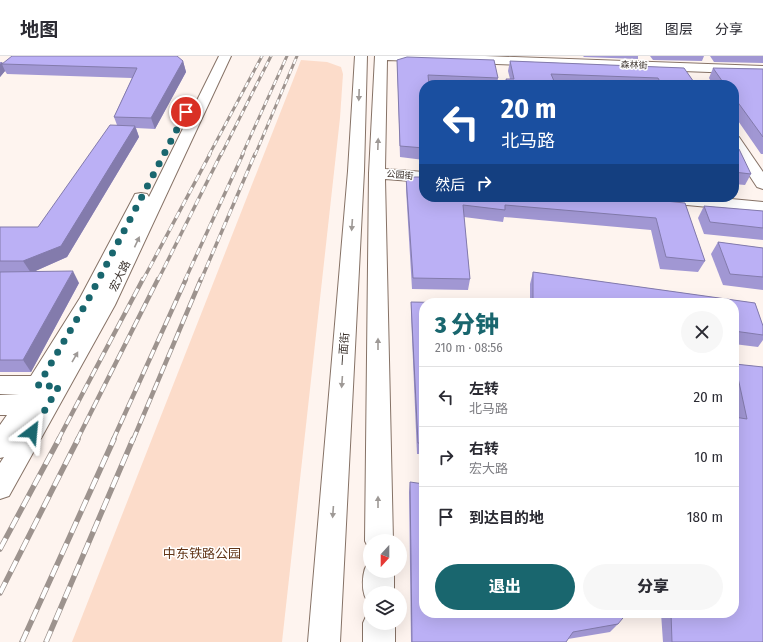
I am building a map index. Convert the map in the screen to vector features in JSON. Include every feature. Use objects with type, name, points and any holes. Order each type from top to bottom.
[{"type":"main road","name":"宏大路","points":[[0,487],[88,300],[214,56]]},
{"type":"main road","name":"宏大路","points":[[0,447],[42,395],[105,305],[225,56]]},
{"type":"main road","name":"一面街","points":[[324,642],[356,171],[360,56]]},
{"type":"main road","points":[[379,534],[377,173],[381,56]]},
{"type":"main road","name":"森林街","points":[[386,56],[564,59],[686,68],[763,70]]},
{"type":"main road","points":[[686,68],[693,79]]},
{"type":"main road","points":[[739,148],[763,184]]},
{"type":"main road","name":"公园街","points":[[377,173],[419,177]]},
{"type":"main road","points":[[715,202],[763,206]]},
{"type":"main road","points":[[0,385],[42,395]]},
{"type":"main road","points":[[0,405],[42,395]]},
{"type":"main road","points":[[379,630],[379,642]]},
{"type":"green space","name":"中东铁路公园","points":[[301,60],[327,62],[341,67],[343,74],[340,118],[282,642],[72,642]]},
{"type":"building","points":[[12,56],[177,56],[183,61],[151,118],[114,117],[137,68],[2,64]]},
{"type":"building","points":[[407,57],[494,60],[498,78],[428,75],[428,80],[419,80],[419,148],[400,146],[397,60]]},
{"type":"building","points":[[510,61],[684,68],[692,80],[659,80],[658,78],[551,74],[554,80],[506,79],[514,79]]},
{"type":"building","points":[[713,68],[763,69],[763,137],[739,104],[739,80],[721,80]]},
{"type":"building","points":[[110,125],[135,126],[61,246],[23,261],[0,261],[0,227],[38,227]]},
{"type":"building","points":[[739,149],[751,174],[739,173]]},
{"type":"building","points":[[406,177],[419,177],[419,202],[685,203],[705,261],[666,257],[656,218],[505,205],[505,210],[463,205],[470,279],[413,278]]},
{"type":"building","points":[[704,206],[763,211],[763,228],[710,222]]},
{"type":"building","points":[[718,242],[763,248],[763,277],[730,274]]},
{"type":"building","points":[[73,271],[23,360],[0,360],[0,272]]},
{"type":"building","points":[[533,272],[719,298],[533,298]]},
{"type":"building","points":[[739,301],[755,303],[763,326],[763,335],[739,332]]},
{"type":"building","points":[[411,302],[419,302],[418,443]]},
{"type":"building","points":[[739,364],[763,367],[763,642],[672,642],[671,618],[739,618],[739,418],[747,419],[739,382]]},
{"type":"building","points":[[410,482],[419,483],[419,618],[623,618],[618,624],[573,632],[566,642],[412,642]]},
{"type":"railway","points":[[209,155],[262,56]]},
{"type":"railway","points":[[221,155],[271,56]]},
{"type":"railway","points":[[242,155],[287,56]]},
{"type":"railway","points":[[255,155],[297,56]]},
{"type":"railway","points":[[143,280],[210,154]]},
{"type":"railway","points":[[158,280],[221,154]]},
{"type":"railway","points":[[185,280],[243,154]]},
{"type":"railway","points":[[201,280],[255,154]]},
{"type":"railway","points":[[58,440],[143,279]]},
{"type":"railway","points":[[77,440],[158,279]]},
{"type":"railway","points":[[113,440],[186,279]]},
{"type":"railway","points":[[133,440],[201,279]]},
{"type":"railway","points":[[0,549],[59,439]]},
{"type":"railway","points":[[0,593],[78,439]]},
{"type":"railway","points":[[22,642],[114,439]]},
{"type":"railway","points":[[46,642],[133,439]]},
{"type":"route","points":[[32,432],[47,404],[59,386],[38,386],[74,326],[186,112]]}]
